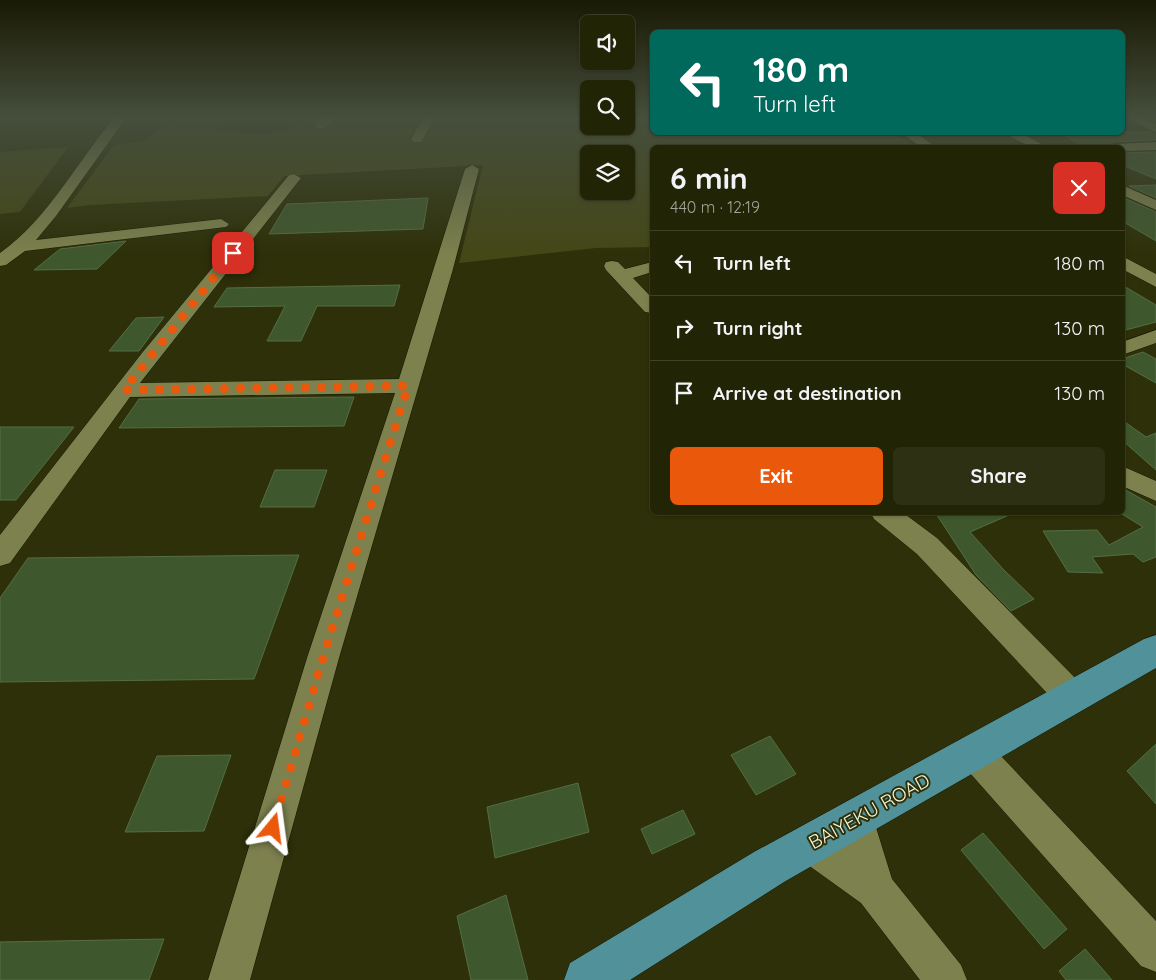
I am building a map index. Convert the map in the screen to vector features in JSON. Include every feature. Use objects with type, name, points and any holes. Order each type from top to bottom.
[{"type":"main road","name":"BAIYEKU ROAD","points":[[587,980],[810,844],[1156,650]]},
{"type":"street","points":[[0,260],[22,246],[87,164]]},
{"type":"street","points":[[229,980],[323,658],[444,269],[472,169]]},
{"type":"street","points":[[0,555],[124,390],[294,178]]},
{"type":"street","points":[[1129,192],[1156,194]]},
{"type":"street","points":[[1129,192],[1156,206]]},
{"type":"street","points":[[22,246],[220,224]]},
{"type":"street","points":[[1125,263],[1156,282]]},
{"type":"street","points":[[650,267],[617,271],[650,306]]},
{"type":"street","points":[[1125,348],[1156,336]]},
{"type":"street","points":[[124,390],[408,386]]},
{"type":"street","points":[[1125,476],[1156,492]]},
{"type":"street","points":[[887,515],[927,546],[1072,697]]},
{"type":"street","points":[[974,752],[1156,951]]},
{"type":"street","points":[[856,818],[875,889]]},
{"type":"street","points":[[810,844],[875,889],[946,980]]},
{"type":"green space","points":[[0,164],[56,164],[20,212],[0,214]]},
{"type":"green space","points":[[100,164],[580,164],[580,200],[635,200],[635,164],[650,164],[650,247],[596,248],[459,263],[483,165],[284,176],[268,196],[90,205],[67,208]]},
{"type":"building","points":[[1125,164],[1156,164],[1156,179],[1125,166]]},
{"type":"building","points":[[1156,185],[1156,198],[1129,186]]},
{"type":"building","points":[[428,198],[423,229],[269,234],[287,204]]},
{"type":"building","points":[[1125,198],[1156,212],[1156,241],[1125,223]]},
{"type":"building","points":[[126,241],[97,269],[34,270],[60,249]]},
{"type":"building","points":[[400,285],[394,306],[317,306],[301,341],[267,341],[285,306],[214,307],[227,288]]},
{"type":"building","points":[[1125,287],[1156,305],[1156,322],[1125,330]]},
{"type":"building","points":[[164,317],[139,351],[109,351],[136,318]]},
{"type":"building","points":[[1143,352],[1156,359],[1156,383],[1125,366],[1125,358]]},
{"type":"building","points":[[354,397],[344,426],[119,428],[139,399]]},
{"type":"building","points":[[1125,422],[1146,437],[1156,433],[1156,470],[1125,443]]},
{"type":"building","points":[[0,427],[74,427],[16,500],[0,500]]},
{"type":"building","points":[[275,470],[327,470],[314,507],[260,507]]},
{"type":"building","points":[[1125,490],[1156,507],[1156,557],[1143,562],[1133,554],[1092,557],[1103,573],[1068,572],[1043,531],[1097,530],[1109,545],[1143,527],[1124,515]]},
{"type":"building","points":[[937,515],[1009,515],[970,532],[1003,569],[1034,599],[1011,611],[976,575]]},
{"type":"building","points":[[299,555],[254,679],[0,682],[0,598],[28,558]]},
{"type":"building","points":[[770,736],[796,774],[756,795],[731,755]]},
{"type":"building","points":[[1156,744],[1156,804],[1127,771]]},
{"type":"building","points":[[231,755],[204,831],[125,832],[157,756]]},
{"type":"building","points":[[578,783],[589,832],[495,858],[487,807]]},
{"type":"building","points":[[683,810],[695,834],[652,854],[641,829]]},
{"type":"building","points":[[983,833],[1067,929],[1044,949],[961,850]]},
{"type":"building","points":[[506,895],[528,980],[471,980],[457,916]]},
{"type":"building","points":[[164,939],[149,980],[0,980],[0,942]]},
{"type":"building","points":[[1085,949],[1112,980],[1066,980],[1059,971]]},
{"type":"route","points":[[233,253],[124,390],[408,386],[323,658],[273,828]]}]
